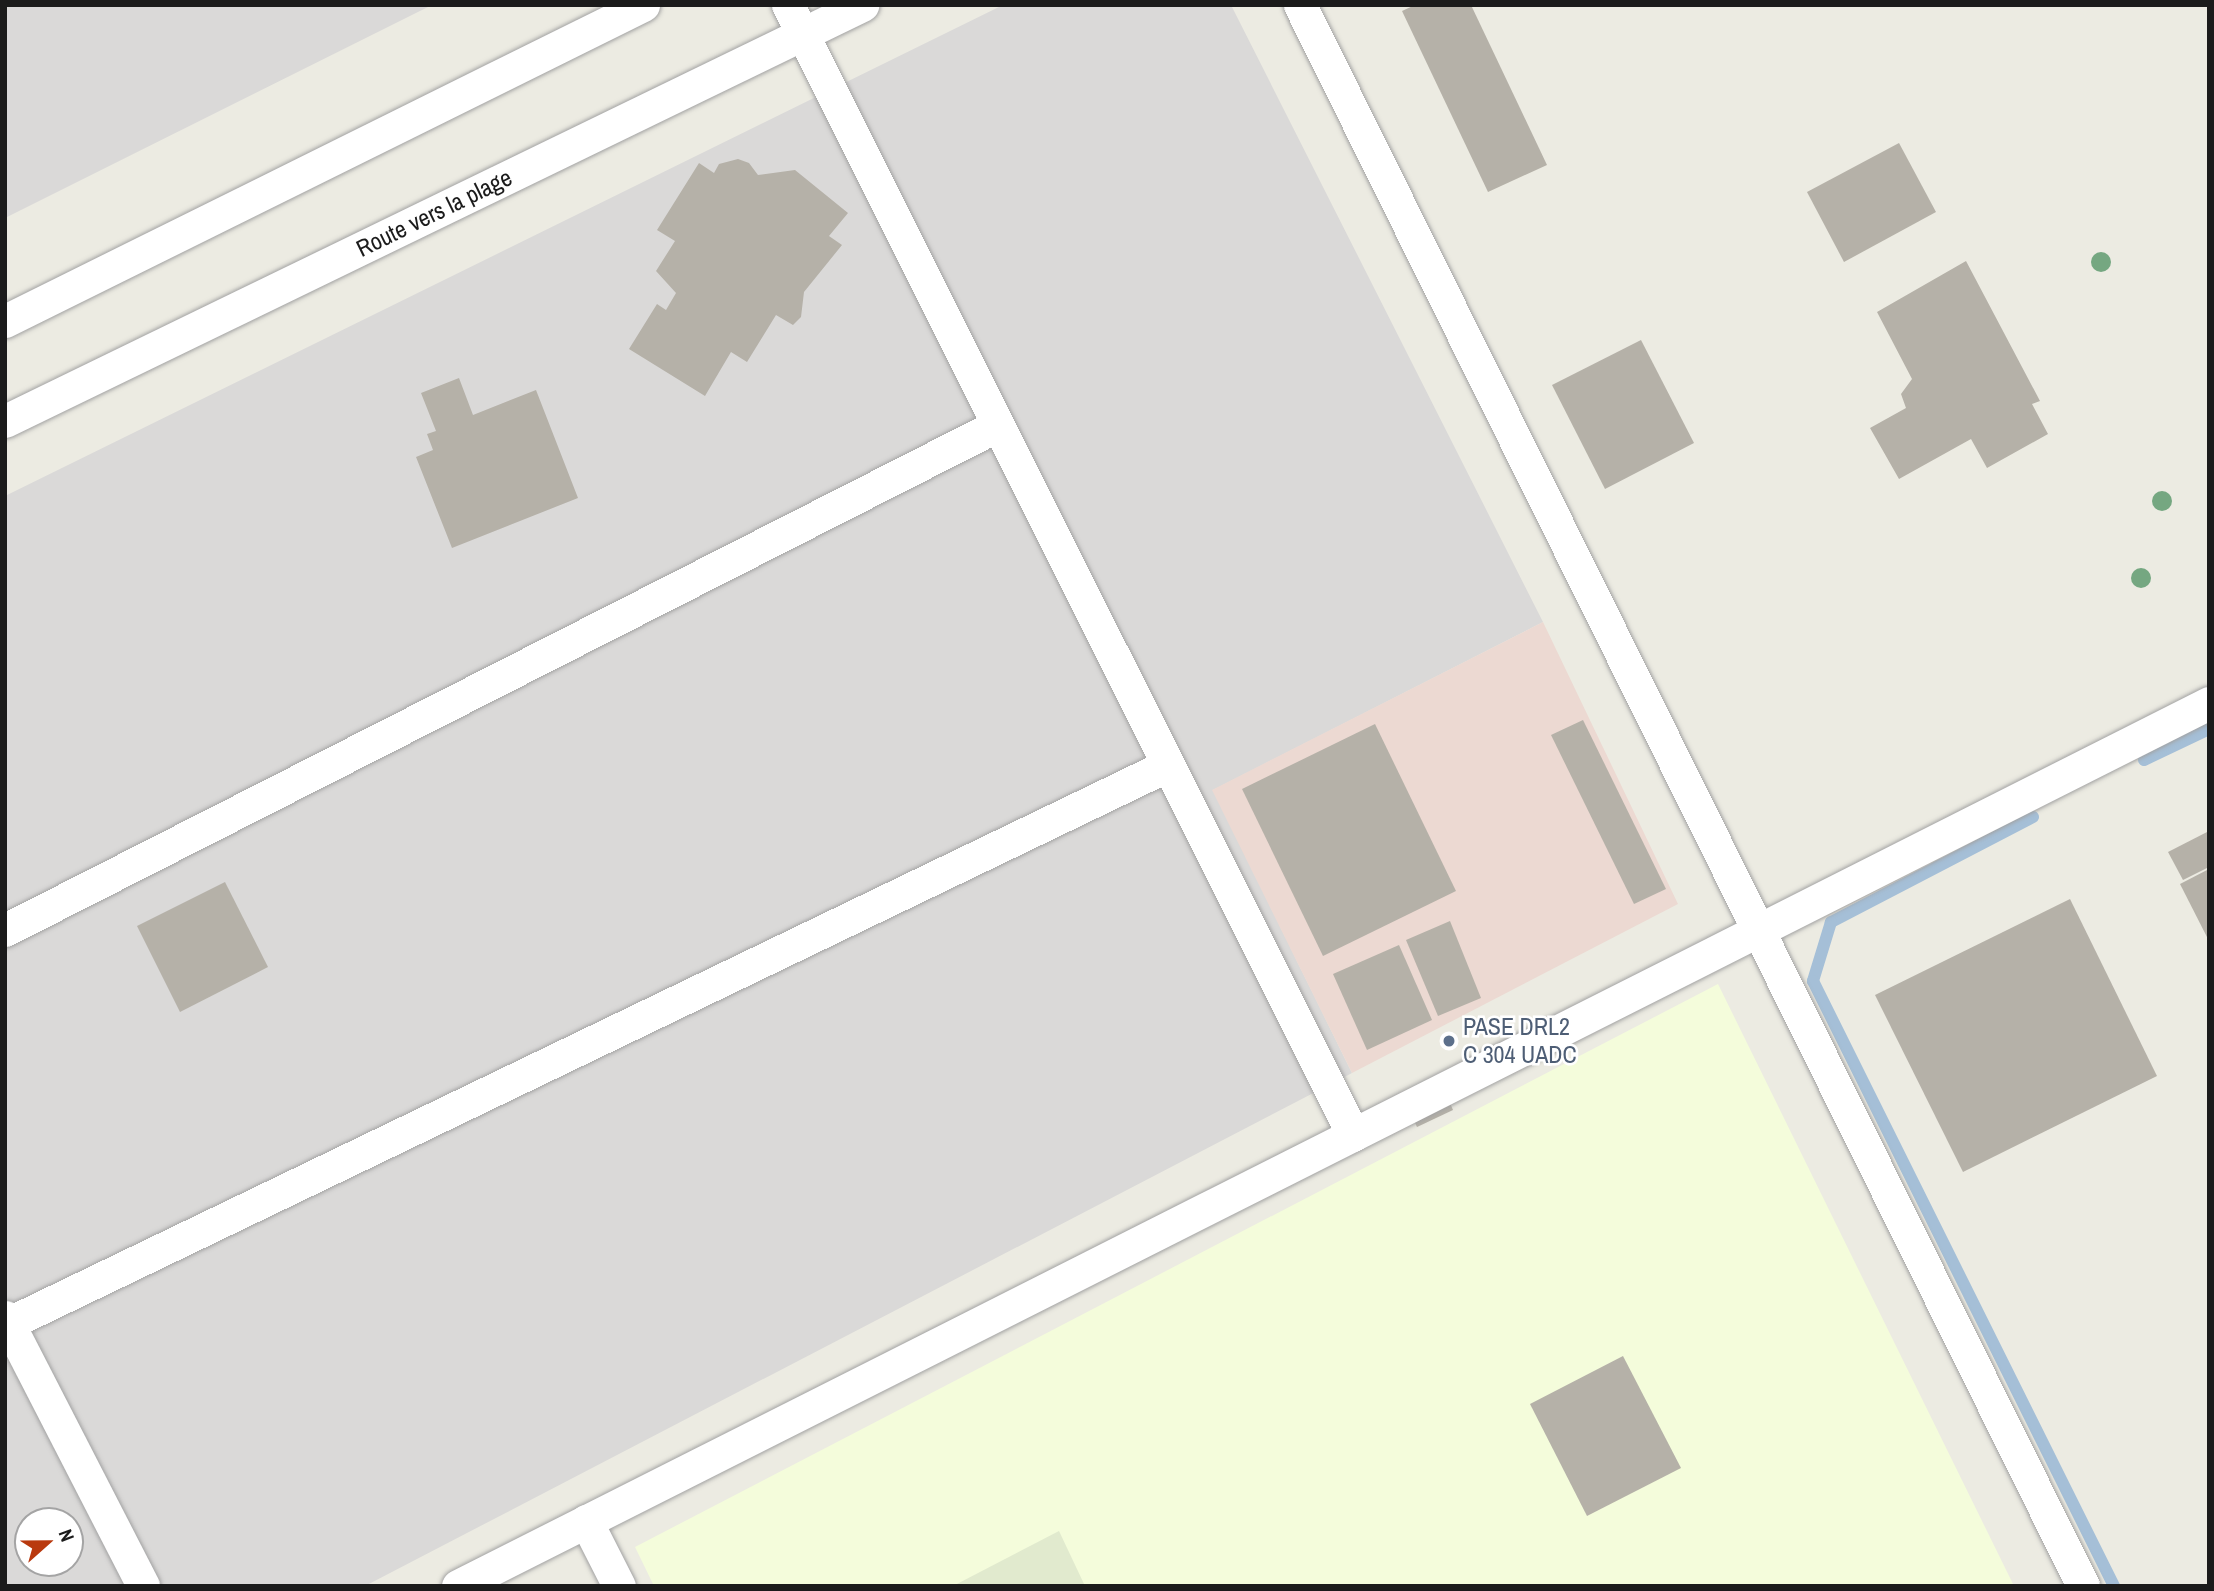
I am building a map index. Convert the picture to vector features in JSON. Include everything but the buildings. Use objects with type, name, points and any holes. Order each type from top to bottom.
[{"type":"street","points":[[5,321],[643,5]]},
{"type":"street","name":"Route vers la plage","points":[[5,421],[795,20],[862,5]]},
{"type":"street","points":[[1300,5],[2083,1586]]},
{"type":"street","points":[[795,20],[1353,1135]]},
{"type":"street","points":[[5,930],[999,425]]},
{"type":"street","points":[[458,1586],[2209,703]]},
{"type":"street","points":[[142,1586],[6,1321],[1168,765]]},
{"type":"street","points":[[586,1521],[619,1586]]},
{"type":"shaded area","points":[[5,5],[432,5],[5,218]]},
{"type":"shaded area","points":[[1003,5],[1231,5],[1543,622],[1213,790],[1352,1073],[365,1586],[5,1586],[5,496]]},
{"type":"shaded area","points":[[1543,622],[1678,904],[1352,1073],[1212,790]]},
{"type":"shaded area","points":[[1718,984],[2014,1586],[654,1586],[635,1547]]},
{"type":"shaded area","points":[[1059,1531],[1085,1586],[953,1586]]},
{"type":"waterway","points":[[2144,760],[2209,729]]},
{"type":"waterway","points":[[2033,817],[1831,922],[1813,981],[2114,1586]]},
{"type":"place","name":"PASE DRL2 C 304 UADC","points":[[1449,1041]]}]
